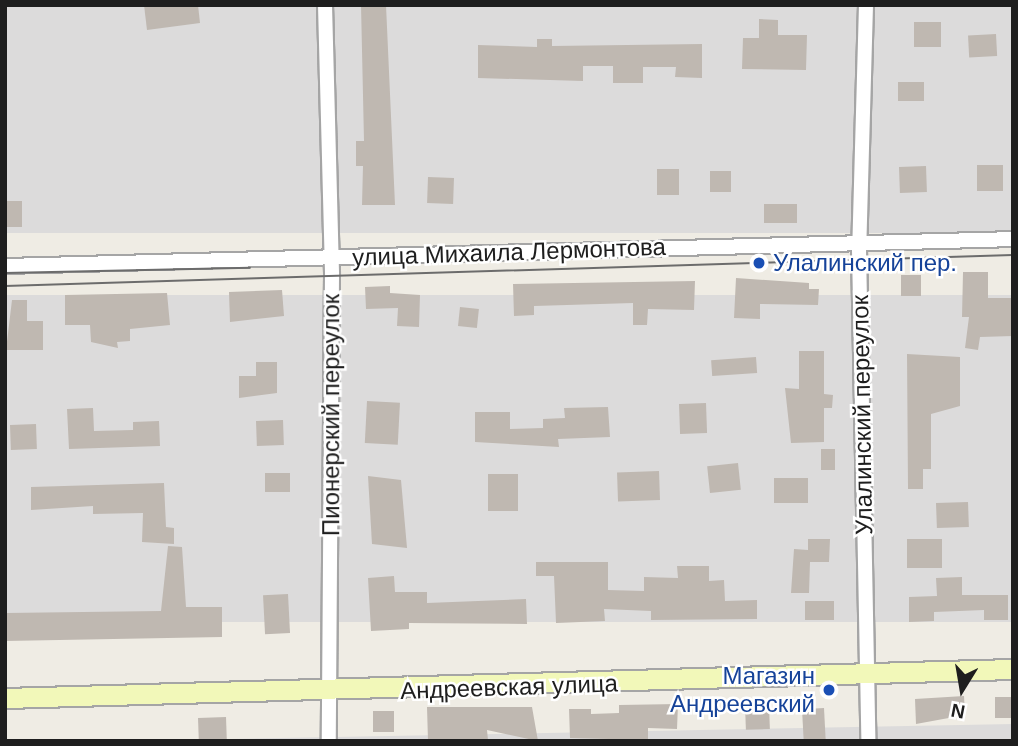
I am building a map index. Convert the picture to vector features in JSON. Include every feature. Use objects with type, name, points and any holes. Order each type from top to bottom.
[{"type":"street","name":"Пионерский переулок","points":[[325,5],[332,257],[329,741]]},
{"type":"street","name":"Улалинский переулок","points":[[866,5],[859,243],[868,741]]},
{"type":"street","name":"улица Михаила Лермонтова","points":[[5,266],[1013,239]]},
{"type":"street","name":"Андреевская улица","points":[[5,698],[329,693],[867,676],[1013,668]]},
{"type":"shaded area","points":[[5,5],[1013,5],[1013,233],[5,233]]},
{"type":"shaded area","points":[[5,295],[1013,295],[1013,622],[5,622]]},
{"type":"shaded area","points":[[1013,724],[1013,741],[129,741]]},
{"type":"building","points":[[144,5],[198,5],[200,23],[147,30]]},
{"type":"building","points":[[361,5],[386,5],[395,205],[362,205],[363,166],[356,166],[356,141],[364,141]]},
{"type":"building","points":[[759,19],[778,20],[778,35],[807,35],[806,70],[742,69],[743,38],[759,38]]},
{"type":"building","points":[[914,22],[941,22],[941,47],[914,47]]},
{"type":"building","points":[[996,34],[997,56],[969,57],[968,35]]},
{"type":"building","points":[[537,39],[552,39],[552,46],[702,44],[702,78],[675,77],[676,67],[643,67],[643,83],[613,83],[613,66],[583,66],[583,81],[478,78],[478,45],[537,47]]},
{"type":"building","points":[[898,82],[924,82],[924,101],[898,101]]},
{"type":"building","points":[[977,165],[1003,165],[1003,191],[977,191]]},
{"type":"building","points":[[926,166],[927,192],[900,193],[899,167]]},
{"type":"building","points":[[657,169],[679,169],[679,195],[657,195]]},
{"type":"building","points":[[710,171],[731,171],[731,192],[710,192]]},
{"type":"building","points":[[428,177],[454,178],[453,204],[427,203]]},
{"type":"building","points":[[5,201],[22,201],[22,227],[5,227]]},
{"type":"building","points":[[764,204],[797,204],[797,223],[764,223]]},
{"type":"building","points":[[963,272],[988,272],[988,298],[1013,298],[1013,336],[980,337],[978,350],[965,348],[969,317],[962,317]]},
{"type":"building","points":[[901,275],[921,275],[921,296],[901,296]]},
{"type":"building","points":[[736,278],[809,283],[809,289],[819,289],[818,305],[760,304],[760,319],[734,318]]},
{"type":"building","points":[[695,281],[694,310],[648,309],[647,325],[633,325],[633,303],[534,306],[534,315],[514,316],[513,284]]},
{"type":"building","points":[[390,286],[390,293],[420,295],[419,327],[397,326],[398,308],[366,309],[365,287]]},
{"type":"building","points":[[282,290],[284,316],[230,322],[229,292]]},
{"type":"building","points":[[167,293],[170,325],[130,329],[130,341],[117,342],[118,348],[91,342],[90,325],[65,325],[65,295]]},
{"type":"building","points":[[12,300],[27,300],[27,321],[43,321],[43,350],[6,350]]},
{"type":"building","points":[[460,307],[479,309],[477,328],[458,326]]},
{"type":"building","points":[[799,351],[824,351],[824,394],[833,395],[832,408],[824,408],[824,442],[791,443],[785,388],[799,389]]},
{"type":"building","points":[[907,354],[960,357],[960,406],[931,414],[931,469],[923,469],[923,489],[908,489]]},
{"type":"building","points":[[756,357],[757,373],[712,376],[711,360]]},
{"type":"building","points":[[256,362],[277,362],[277,393],[239,398],[239,376],[256,376]]},
{"type":"building","points":[[367,401],[400,403],[398,445],[365,443]]},
{"type":"building","points":[[706,403],[707,433],[680,434],[679,404]]},
{"type":"building","points":[[608,407],[610,437],[558,439],[559,447],[475,442],[475,412],[510,412],[510,429],[543,428],[543,419],[565,418],[564,408]]},
{"type":"building","points":[[93,408],[94,431],[133,430],[133,422],[159,421],[160,446],[69,449],[67,409]]},
{"type":"building","points":[[283,420],[284,445],[257,446],[256,421]]},
{"type":"building","points":[[36,424],[37,449],[11,450],[10,425]]},
{"type":"building","points":[[821,449],[835,449],[835,470],[821,470]]},
{"type":"building","points":[[738,463],[741,490],[710,493],[707,466]]},
{"type":"building","points":[[659,471],[660,500],[618,501],[617,472]]},
{"type":"building","points":[[265,473],[290,473],[290,492],[265,492]]},
{"type":"building","points":[[488,474],[518,474],[518,511],[488,511]]},
{"type":"building","points":[[368,476],[401,480],[407,548],[372,544]]},
{"type":"building","points":[[774,478],[808,478],[808,503],[774,503]]},
{"type":"building","points":[[164,483],[166,527],[174,528],[174,544],[142,542],[143,513],[93,514],[93,506],[31,510],[31,487]]},
{"type":"building","points":[[968,502],[969,527],[937,528],[936,503]]},
{"type":"building","points":[[808,539],[830,539],[829,562],[810,562],[809,593],[791,593],[794,549],[808,550]]},
{"type":"building","points":[[907,539],[942,539],[942,568],[907,568]]},
{"type":"building","points":[[168,546],[182,547],[186,607],[222,607],[222,637],[5,641],[5,613],[161,611]]},
{"type":"building","points":[[536,562],[608,562],[608,590],[644,591],[644,577],[678,578],[677,566],[709,566],[709,581],[724,580],[725,601],[757,600],[757,619],[651,620],[651,611],[604,609],[605,621],[556,623],[554,576],[536,576]]},
{"type":"building","points":[[394,576],[395,592],[427,592],[427,603],[526,599],[527,624],[409,623],[409,629],[371,631],[368,578]]},
{"type":"building","points":[[962,577],[962,595],[1008,595],[1008,620],[984,620],[984,610],[934,612],[934,621],[909,622],[909,597],[937,596],[936,578]]},
{"type":"building","points":[[288,594],[290,633],[265,634],[263,595]]},
{"type":"building","points":[[805,601],[834,601],[834,620],[805,620]]},
{"type":"building","points":[[964,696],[965,715],[916,724],[915,699]]},
{"type":"building","points":[[995,697],[1013,697],[1013,718],[995,718]]},
{"type":"building","points":[[678,704],[677,729],[648,728],[648,740],[570,738],[569,709],[591,709],[591,714],[619,713],[619,705]]},
{"type":"building","points":[[769,704],[770,729],[746,730],[745,705]]},
{"type":"building","points":[[427,707],[532,707],[538,741],[487,730],[488,740],[428,741]]},
{"type":"building","points":[[824,708],[826,741],[804,741],[802,709]]},
{"type":"building","points":[[373,711],[394,711],[394,732],[373,732]]},
{"type":"building","points":[[226,717],[227,741],[199,741],[198,718]]},
{"type":"tram line","points":[[5,286],[1013,255]]},
{"type":"tram line","points":[[5,273],[250,268]]},
{"type":"place","name":"Улалинский пер.","points":[[759,263]]},
{"type":"place","name":"Магазин Андреевский","points":[[829,690]]}]
